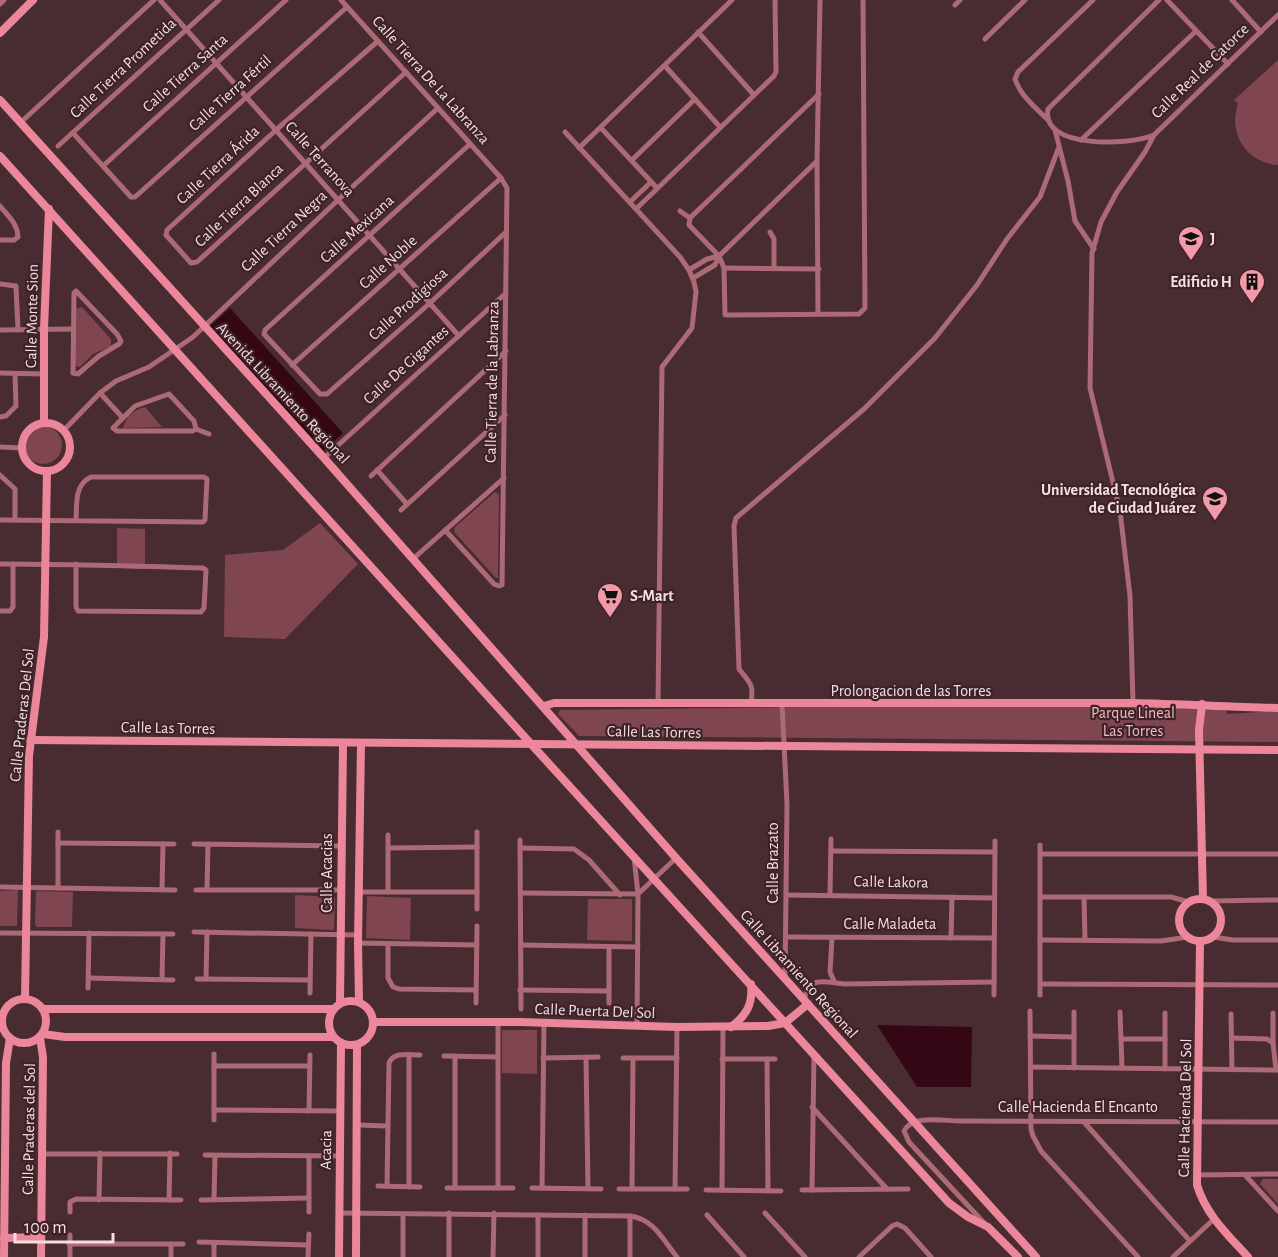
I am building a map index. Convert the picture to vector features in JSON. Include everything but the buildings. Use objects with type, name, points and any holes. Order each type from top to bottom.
[{"type":"street","points":[[0,4],[4,0]]},
{"type":"street","points":[[0,33],[33,0]]},
{"type":"street","points":[[20,123],[154,0]]},
{"type":"street","name":"Calle Terranova","points":[[160,0],[459,336]]},
{"type":"street","name":"Calle Tierra Prometida","points":[[58,146],[219,0]]},
{"type":"street","name":"Calle Tierra Santa","points":[[103,166],[286,0]]},
{"type":"street","name":"Calle Tierra De La Labranza","points":[[341,0],[501,178]]},
{"type":"street","points":[[579,148],[732,0]]},
{"type":"street","points":[[636,210],[776,72],[775,0]]},
{"type":"street","points":[[818,314],[817,161],[820,0]]},
{"type":"street","points":[[819,94],[690,218],[690,225],[719,256],[724,268],[725,315],[859,314],[865,308],[863,0]]},
{"type":"street","points":[[985,39],[1025,0]]},
{"type":"street","points":[[1093,0],[1018,72],[1015,79],[1017,86],[1048,119],[1055,130],[1076,221],[1094,249]]},
{"type":"street","points":[[1048,119],[1048,109],[1159,0]]},
{"type":"street","points":[[1167,0],[1228,64]]},
{"type":"street","points":[[1232,0],[1261,32]]},
{"type":"street","name":"Calle Tierra Fértil","points":[[131,197],[135,197],[347,7]]},
{"type":"street","name":"Calle Real de Catorce","points":[[1055,130],[1081,140],[1126,142],[1154,135],[1278,15]]},
{"type":"street","points":[[1081,140],[1196,31]]},
{"type":"street","points":[[698,32],[754,95]]},
{"type":"street","name":"Calle Tierra Árida","points":[[197,262],[191,263],[166,235],[167,230],[378,41]]},
{"type":"street","points":[[665,66],[720,127]]},
{"type":"street","name":"Calle Tierra Blanca","points":[[197,262],[406,72]]},
{"type":"street","points":[[632,160],[695,99]]},
{"type":"street","name":"Avenida Libramiento Regional","points":[[0,100],[414,558],[544,706]]},
{"type":"street","name":"Calle Tierra Negra","points":[[175,350],[438,108]]},
{"type":"street","points":[[601,128],[657,188]]},
{"type":"street","points":[[565,132],[689,270],[696,292],[692,328],[662,367],[658,703]]},
{"type":"street","name":"Calle Tierra Prometida","points":[[73,133],[131,197]]},
{"type":"street","points":[[1134,703],[1130,596],[1120,511],[1090,388],[1094,249],[1101,222],[1117,192],[1154,135]]},
{"type":"street","name":"Calle Mexicana","points":[[292,365],[264,334],[265,330],[470,144]]},
{"type":"street","points":[[751,703],[753,689],[751,683],[739,669],[734,526],[736,518],[864,409],[935,338],[977,285],[1007,239],[1040,197],[1059,147]]},
{"type":"street","points":[[0,156],[949,1203],[988,1227]]},
{"type":"street","points":[[693,278],[716,265],[719,256],[817,161]]},
{"type":"street","name":"Calle Tierra de la Labranza","points":[[445,530],[499,586],[502,585],[507,188],[501,178]]},
{"type":"street","name":"Calle Noble","points":[[292,365],[501,178]]},
{"type":"street","points":[[630,202],[651,182]]},
{"type":"street","points":[[0,206],[16,224],[18,237],[14,240],[0,240]]},
{"type":"street","name":"Calle Monte Sion","points":[[45,423],[44,329],[49,208]]},
{"type":"street","points":[[680,211],[690,218]]},
{"type":"street","name":"Calle Prodigiosa","points":[[292,365],[320,394],[327,394],[506,232]]},
{"type":"street","points":[[770,232],[774,239],[774,267]]},
{"type":"street","points":[[689,270],[707,259],[719,256]]},
{"type":"street","points":[[724,268],[819,268]]},
{"type":"street","points":[[0,284],[16,286],[18,330]]},
{"type":"street","points":[[76,291],[121,341],[117,346],[88,364],[81,372],[75,374],[72,328],[74,292],[76,291]]},
{"type":"street","name":"Calle De Gigantes","points":[[324,458],[506,293]]},
{"type":"street","points":[[0,330],[72,328]]},
{"type":"street","points":[[63,430],[100,393],[116,381],[149,367],[175,350]]},
{"type":"street","points":[[371,476],[506,351]]},
{"type":"street","points":[[0,373],[44,374]]},
{"type":"street","points":[[0,417],[6,416],[16,406],[15,374]]},
{"type":"street","points":[[100,393],[122,417]]},
{"type":"street","points":[[196,429],[194,421],[169,394],[135,406],[122,417],[113,430],[193,431],[196,429],[209,434]]},
{"type":"street","points":[[401,510],[504,415]]},
{"type":"street","points":[[45,423],[63,430],[68,437],[69,453],[61,466],[47,471],[32,466],[26,461],[22,447],[28,431],[34,426],[45,423]]},
{"type":"street","points":[[0,447],[22,447]]},
{"type":"street","points":[[377,470],[407,504]]},
{"type":"street","name":"Calle Praderas Del Sol","points":[[25,999],[30,740],[44,637],[47,471]]},
{"type":"street","points":[[0,475],[15,489],[15,520]]},
{"type":"street","points":[[0,520],[203,522],[205,520],[207,480],[204,477],[91,477],[84,481],[78,490],[76,520]]},
{"type":"street","points":[[414,558],[504,478]]},
{"type":"street","points":[[0,564],[76,564],[203,568],[206,570],[204,608],[201,612],[78,610],[76,607],[76,564]]},
{"type":"street","points":[[0,611],[10,611],[13,607],[13,564]]},
{"type":"street","name":"Prolongacion de las Torres","points":[[544,706],[554,703],[1134,703],[1278,708]]},
{"type":"street","name":"Calle Brazato","points":[[782,704],[786,747],[787,895],[784,978]]},
{"type":"street","points":[[1202,704],[1199,730],[1201,852],[1206,900]]},
{"type":"street","name":"Calle Libramiento Regional","points":[[544,706],[676,858],[1036,1257]]},
{"type":"street","name":"Calle Las Torres","points":[[30,740],[1278,750]]},
{"type":"street","name":"Calle Acacias","points":[[340,1003],[343,744]]},
{"type":"street","name":"Calle Acacias","points":[[359,1002],[358,892],[361,744]]},
{"type":"street","points":[[58,832],[58,888]]},
{"type":"street","points":[[477,832],[477,909]]},
{"type":"street","points":[[388,835],[388,892]]},
{"type":"street","points":[[830,894],[831,839]]},
{"type":"street","points":[[520,840],[521,1009]]},
{"type":"street","points":[[994,995],[995,841]]},
{"type":"street","points":[[58,843],[174,844]]},
{"type":"street","points":[[162,890],[163,844]]},
{"type":"street","points":[[194,844],[341,846]]},
{"type":"street","points":[[207,890],[208,844]]},
{"type":"street","points":[[1040,845],[1040,995]]},
{"type":"street","points":[[388,848],[477,847]]},
{"type":"street","points":[[520,848],[574,849],[590,860],[620,894]]},
{"type":"street","points":[[831,851],[995,852]]},
{"type":"street","points":[[1041,854],[1201,852],[1278,854]]},
{"type":"street","points":[[634,856],[638,894],[639,947],[637,1026]]},
{"type":"street","points":[[521,893],[638,894],[676,858]]},
{"type":"street","points":[[0,887],[176,890]]},
{"type":"street","points":[[196,890],[341,890]]},
{"type":"street","points":[[358,892],[477,892]]},
{"type":"street","name":"Calle Lakora","points":[[787,895],[994,898]]},
{"type":"street","points":[[951,938],[952,897]]},
{"type":"street","points":[[1041,897],[1171,897],[1189,902],[1278,900]]},
{"type":"street","points":[[1084,897],[1085,940]]},
{"type":"street","points":[[1206,900],[1215,906],[1221,918],[1218,932],[1213,937]]},
{"type":"street","points":[[1189,902],[1184,906],[1179,920],[1183,932],[1188,937],[1200,941],[1213,937],[1233,940],[1278,940]]},
{"type":"street","points":[[476,1003],[477,926]]},
{"type":"street","points":[[194,932],[340,934],[388,944],[477,945]]},
{"type":"street","points":[[206,979],[207,932]]},
{"type":"street","points":[[0,933],[173,934]]},
{"type":"street","points":[[88,988],[89,933]]},
{"type":"street","points":[[162,979],[163,934]]},
{"type":"street","points":[[310,934],[310,993]]},
{"type":"street","name":"Calle Maladeta","points":[[786,937],[993,938]]},
{"type":"street","points":[[1040,940],[1161,941],[1188,937]]},
{"type":"street","points":[[832,938],[830,972],[834,981]]},
{"type":"street","name":"Calle Hacienda Del Sol","points":[[1200,941],[1197,1175],[1200,1195],[1214,1219],[1245,1256]]},
{"type":"street","points":[[388,944],[388,978],[393,987],[476,990]]},
{"type":"street","points":[[521,945],[639,947]]},
{"type":"street","points":[[609,947],[609,1003]]},
{"type":"street","points":[[88,978],[173,980]]},
{"type":"street","points":[[197,979],[310,980]]},
{"type":"street","points":[[785,1023],[806,1002],[807,990],[816,982],[834,981],[844,984],[994,982]]},
{"type":"street","points":[[722,1190],[722,1059],[727,1027],[742,1018],[750,1006],[751,984]]},
{"type":"street","points":[[1040,984],[1278,985]]},
{"type":"street","points":[[520,990],[609,991]]},
{"type":"street","points":[[25,999],[32,1000],[43,1009],[47,1021],[41,1036],[32,1042],[24,1043],[5,1035],[2,1021],[3,1008],[25,999]]},
{"type":"street","points":[[346,1000],[359,1002],[369,1010],[373,1022],[371,1034],[357,1045],[341,1043],[330,1032],[328,1020],[333,1009],[340,1003],[346,1000]]},
{"type":"street","points":[[43,1009],[333,1009]]},
{"type":"street","points":[[1030,1011],[1033,1136],[1041,1151],[1138,1257]]},
{"type":"street","points":[[1074,1012],[1074,1068]]},
{"type":"street","points":[[1120,1012],[1122,1068]]},
{"type":"street","points":[[1165,1069],[1166,1013]]},
{"type":"street","points":[[1030,1067],[1277,1070],[1273,1043],[1273,1013]]},
{"type":"street","points":[[1231,1014],[1232,1070]]},
{"type":"street","name":"Calle Puerta Del Sol","points":[[373,1022],[498,1022],[677,1027],[768,1026],[785,1023]]},
{"type":"street","points":[[498,1022],[498,1188]]},
{"type":"street","points":[[542,1188],[544,1023]]},
{"type":"street","points":[[675,1189],[677,1027]]},
{"type":"street","name":"Calle Praderas del Sol","points":[[4,1257],[2,1153],[5,1035]]},
{"type":"street","points":[[41,1036],[333,1037]]},
{"type":"street","name":"Calle Praderas del Sol","points":[[41,1036],[43,1057],[41,1257]]},
{"type":"street","points":[[1030,1036],[1074,1037]]},
{"type":"street","points":[[1232,1038],[1267,1039],[1273,1043]]},
{"type":"street","points":[[1121,1039],[1165,1040]]},
{"type":"street","name":"Acacia","points":[[339,1257],[341,1043]]},
{"type":"street","points":[[356,1257],[357,1045]]},
{"type":"street","points":[[214,1054],[214,1120]]},
{"type":"street","points":[[812,1190],[813,1054]]},
{"type":"street","points":[[309,1112],[310,1055]]},
{"type":"street","points":[[409,1055],[409,1187]]},
{"type":"street","points":[[387,1186],[389,1064],[393,1056],[420,1055]]},
{"type":"street","points":[[444,1056],[498,1056]]},
{"type":"street","points":[[455,1056],[456,1188]]},
{"type":"street","points":[[543,1058],[598,1058]]},
{"type":"street","points":[[586,1058],[588,1188]]},
{"type":"street","points":[[623,1058],[677,1058]]},
{"type":"street","points":[[633,1058],[633,1189]]},
{"type":"street","points":[[722,1059],[776,1059]]},
{"type":"street","points":[[767,1059],[768,1191]]},
{"type":"street","points":[[214,1066],[309,1066]]},
{"type":"street","points":[[812,1107],[887,1189]]},
{"type":"street","points":[[214,1110],[340,1111]]},
{"type":"street","points":[[914,1121],[907,1125],[904,1131],[909,1142],[1018,1257]]},
{"type":"street","name":"Calle Hacienda El Encanto","points":[[914,1121],[1278,1122]]},
{"type":"street","points":[[1084,1122],[1190,1241]]},
{"type":"street","points":[[358,1125],[387,1126]]},
{"type":"street","points":[[99,1200],[100,1153]]},
{"type":"street","points":[[42,1154],[177,1154]]},
{"type":"street","points":[[169,1200],[170,1154]]},
{"type":"street","points":[[205,1155],[340,1156]]},
{"type":"street","points":[[214,1200],[215,1156]]},
{"type":"street","points":[[309,1156],[309,1212]]},
{"type":"street","points":[[1197,1175],[1278,1174]]},
{"type":"street","points":[[1245,1175],[1278,1211]]},
{"type":"street","points":[[378,1186],[420,1187]]},
{"type":"street","points":[[447,1188],[513,1188]]},
{"type":"street","points":[[532,1188],[601,1189]]},
{"type":"street","points":[[619,1189],[687,1189]]},
{"type":"street","points":[[802,1190],[908,1189]]},
{"type":"street","points":[[706,1190],[781,1191]]},
{"type":"street","points":[[201,1200],[309,1198]]},
{"type":"street","points":[[70,1212],[70,1204],[73,1200],[181,1200]]},
{"type":"street","points":[[339,1213],[630,1216],[645,1220],[657,1231],[676,1256]]},
{"type":"street","points":[[449,1213],[449,1257]]},
{"type":"street","points":[[494,1213],[494,1257]]},
{"type":"street","points":[[765,1213],[805,1257]]},
{"type":"street","points":[[403,1214],[403,1257]]},
{"type":"street","points":[[538,1215],[538,1257]]},
{"type":"street","points":[[585,1215],[585,1257]]},
{"type":"street","points":[[707,1215],[744,1257]]},
{"type":"street","points":[[630,1216],[630,1257]]},
{"type":"street","points":[[1173,1257],[1214,1219]]},
{"type":"street","points":[[863,1256],[892,1226],[897,1224],[905,1228],[931,1257]]},
{"type":"street","points":[[308,1257],[309,1234]]},
{"type":"street","points":[[70,1235],[70,1257]]},
{"type":"street","points":[[4,1238],[41,1237]]},
{"type":"street","points":[[199,1242],[309,1245]]},
{"type":"street","points":[[214,1242],[214,1257]]},
{"type":"street","points":[[69,1244],[183,1244]]},
{"type":"street","points":[[171,1244],[171,1257]]},
{"type":"green space","points":[[1278,60],[1277,165],[1256,158],[1242,144],[1235,125],[1238,103],[1234,100]]},
{"type":"green space","points":[[82,307],[111,339],[111,346],[93,354],[80,367],[75,366],[75,309]]},
{"type":"green space","points":[[145,407],[162,427],[123,428],[131,414]]},
{"type":"green space","points":[[43,426],[56,432],[62,445],[56,458],[43,464],[30,458],[24,445],[30,432]]},
{"type":"green space","points":[[495,492],[499,494],[498,578],[454,532],[455,527]]},
{"type":"green space","points":[[320,523],[358,564],[285,639],[224,637],[225,555],[283,550]]},
{"type":"green space","points":[[117,528],[145,529],[145,569],[117,568]]},
{"type":"green space","name":"Parque Lineal Las Torres","points":[[1134,703],[1226,708],[1227,714],[1278,711],[1278,742],[579,736],[558,714],[560,710]]},
{"type":"green space","points":[[18,890],[17,926],[0,926],[0,891]]},
{"type":"green space","points":[[36,891],[73,892],[72,927],[37,927],[35,924]]},
{"type":"green space","points":[[295,895],[335,897],[334,930],[295,928]]},
{"type":"green space","points":[[367,896],[411,898],[410,940],[366,938]]},
{"type":"green space","points":[[588,899],[632,899],[632,941],[587,940]]},
{"type":"green space","points":[[502,1030],[537,1030],[537,1074],[502,1073]]},
{"type":"green space","points":[[1263,1179],[1278,1179],[1278,1204],[1260,1184]]},
{"type":"shaded area","points":[[230,308],[343,433],[324,451],[210,326]]},
{"type":"shaded area","points":[[877,1025],[972,1027],[971,1087],[917,1087]]},
{"type":"place","name":"J","points":[[1191,262]]},
{"type":"place","name":"Edificio H","points":[[1252,305]]},
{"type":"place","name":"Universidad Tecnológica de Ciudad Juárez","points":[[1215,522]]},
{"type":"place","name":"S-Mart","points":[[610,619]]}]
